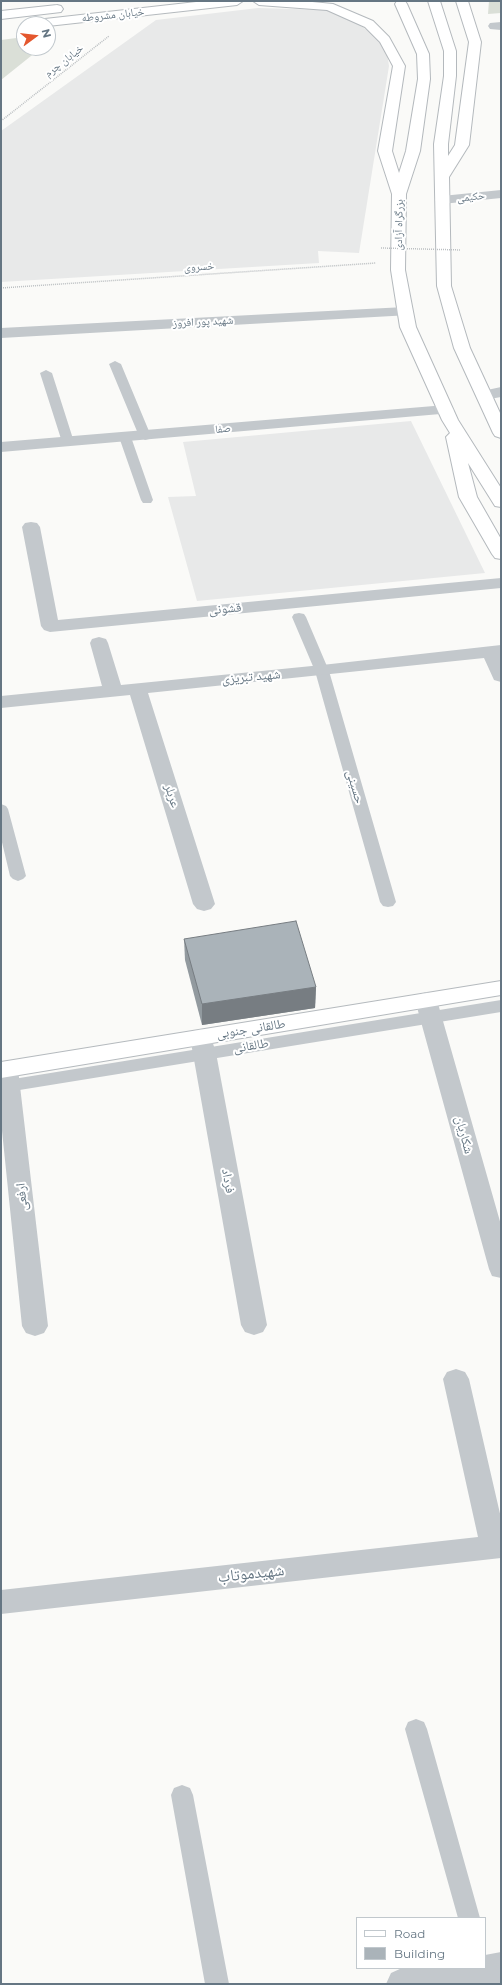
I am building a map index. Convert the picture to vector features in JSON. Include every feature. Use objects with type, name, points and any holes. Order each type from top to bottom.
[{"type":"main road","name":"خیابان مشروطه","points":[[56,22],[237,1]]},
{"type":"main road","points":[[259,1],[329,7],[369,24],[385,40],[399,66],[385,151],[399,194]]},
{"type":"main road","points":[[434,1],[450,51],[450,76],[441,144],[444,286],[462,348],[484,395],[497,418],[501,433]]},
{"type":"main road","points":[[442,177],[462,145],[475,42],[462,1]]},
{"type":"main road","name":"بزرگراه آزادی","points":[[400,4],[423,54],[424,79],[413,151],[399,194],[398,270],[408,327],[448,415],[501,502]]},
{"type":"main road","name":"خیابان مشروطه","points":[[1,15],[68,7]]},
{"type":"main road","points":[[367,10],[376,31]]},
{"type":"main road","name":"بزرگراه آزادی","points":[[448,415],[468,497],[501,554]]},
{"type":"main road","name":"طالقانی جنوبی","points":[[5,1078],[429,1009],[501,988]]},
{"type":"street","name":"حکیمی","points":[[442,200],[501,194]]},
{"type":"street","name":"شهید پور افروز","points":[[1,333],[405,312]]},
{"type":"street","points":[[484,395],[501,392]]},
{"type":"street","name":"صفا","points":[[1,447],[448,415]]},
{"type":"street","name":"قشونی","points":[[30,527],[50,626],[501,583]]},
{"type":"street","points":[[99,643],[112,690]]},
{"type":"street","points":[[496,652],[501,676]]},
{"type":"street","name":"شهید تبریزی","points":[[1,702],[112,690],[322,671],[496,652]]},
{"type":"street","name":"عربلر","points":[[137,688],[204,904]]},
{"type":"street","name":"شکاریان","points":[[429,1009],[501,1269]]},
{"type":"street","name":"فرداد","points":[[203,1045],[254,1325]]},
{"type":"street","name":"ارفعی","points":[[5,1078],[35,1326]]},
{"type":"street","points":[[456,1379],[497,1547]]},
{"type":"street","name":"شهیدموتاب","points":[[1,1602],[497,1547]]},
{"type":"street","points":[[402,1984],[489,1973]]},
{"type":"lane","points":[[115,364],[145,436]]},
{"type":"lane","points":[[46,373],[68,442]]},
{"type":"lane","points":[[125,437],[147,500]]},
{"type":"lane","name":"حسینی","points":[[299,617],[322,671],[388,902]]},
{"type":"lane","points":[[1,809],[18,876]]},
{"type":"lane","points":[[429,1009],[501,1006]]},
{"type":"lane","points":[[416,1729],[469,1917]]},
{"type":"lane","points":[[182,1795],[217,1984]]},
{"type":"path","name":"خیابان چرم","points":[[1,121],[136,12]]},
{"type":"path","points":[[380,248],[461,250]]},
{"type":"path","name":"خسروی","points":[[1,288],[398,262]]},
{"type":"shaded area","points":[[489,1],[501,1],[501,13],[488,14]]},
{"type":"shaded area","points":[[258,8],[329,10],[354,21],[377,37],[387,53],[389,66],[359,253],[318,251],[319,263],[1,282],[1,131],[156,20]]},
{"type":"shaded area","points":[[16,38],[16,56],[31,56],[1,80],[1,40]]},
{"type":"shaded area","points":[[411,421],[485,573],[197,601],[168,497],[196,496],[183,442]]},
{"type":"building","points":[[296,921],[316,987],[202,1004],[184,939]]}]
